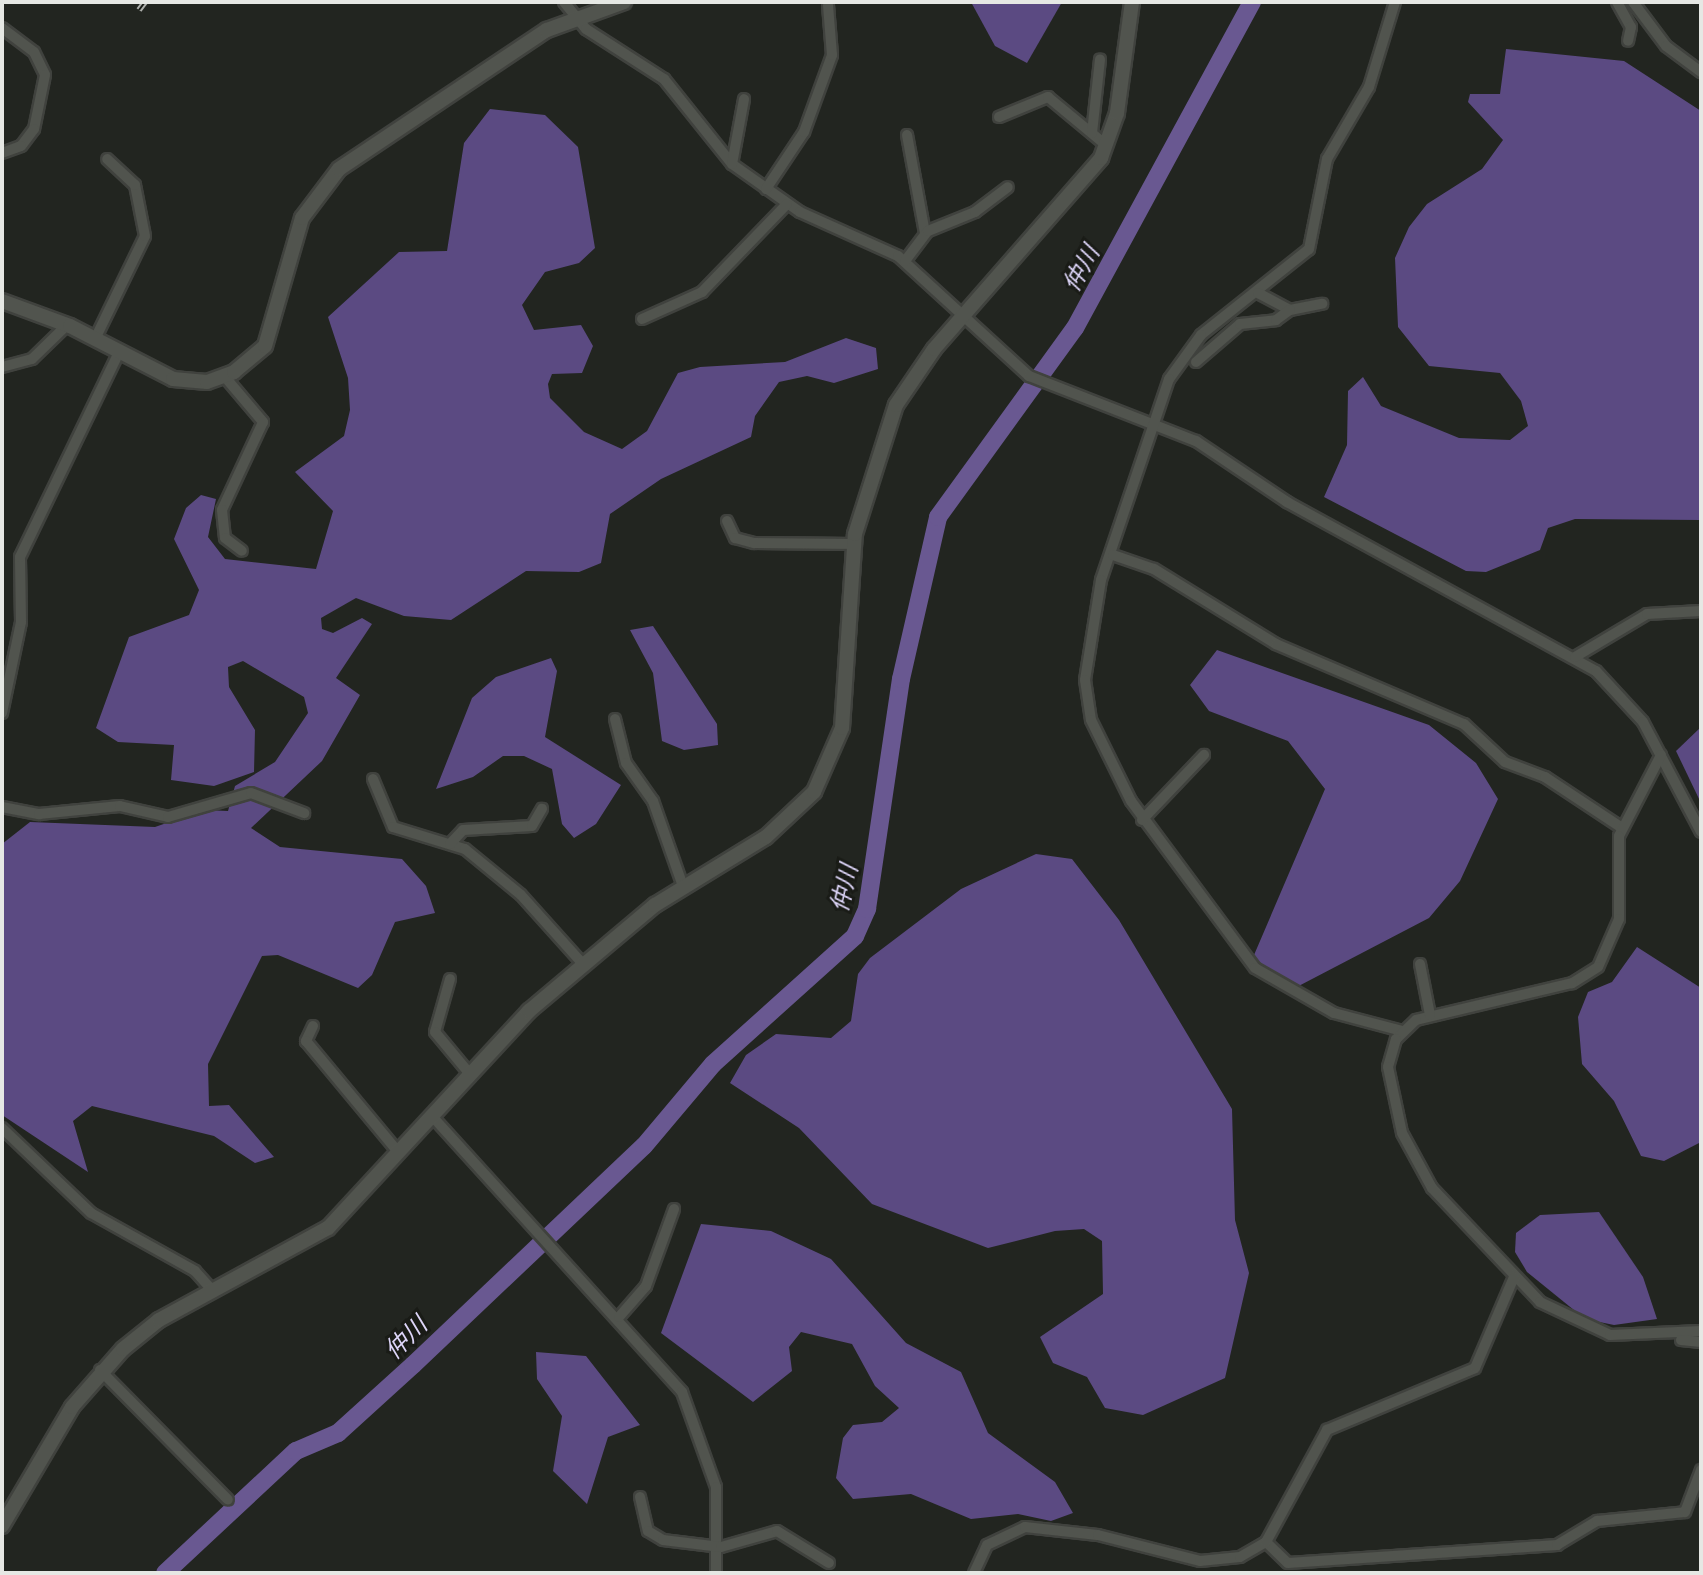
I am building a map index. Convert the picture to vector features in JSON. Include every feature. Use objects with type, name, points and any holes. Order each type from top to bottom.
[{"type":"street","points":[[564,2],[577,19],[664,79],[732,164],[787,204],[905,261],[966,313],[1029,376],[1159,425],[1575,657],[1626,698],[1661,755],[1701,832]]},
{"type":"street","points":[[2,301],[67,325],[173,379],[225,377],[265,346],[302,218],[328,180],[491,66],[577,19],[624,2]]},
{"type":"street","points":[[2,1526],[100,1370],[159,1320],[328,1228],[469,1073],[583,964],[683,886],[766,837],[826,773],[842,728],[854,544],[896,405],[966,313],[1084,183],[1106,145],[1132,2]]},
{"type":"street","points":[[1395,2],[1369,87],[1327,159],[1309,249],[1180,359],[1094,606],[1085,680],[1091,720],[1142,820],[1181,877],[1206,894],[1255,968],[1334,1013],[1402,1031]]},
{"type":"street","points":[[1617,2],[1631,27],[1628,41]]},
{"type":"street","points":[[1633,2],[1666,46],[1701,72]]},
{"type":"street","points":[[766,189],[804,132],[832,55],[828,5]]},
{"type":"street","points":[[2,28],[45,65],[34,129],[21,146],[2,153]]},
{"type":"street","points":[[1092,133],[1100,59]]},
{"type":"street","points":[[999,117],[1048,97],[1106,145]]},
{"type":"street","points":[[732,164],[744,99]]},
{"type":"street","points":[[907,135],[925,233]]},
{"type":"street","points":[[95,339],[145,236],[135,185],[107,159]]},
{"type":"street","points":[[905,261],[925,233],[988,205],[1008,187]]},
{"type":"street","points":[[642,319],[702,292],[787,204]]},
{"type":"street","points":[[1258,293],[1290,310]]},
{"type":"street","points":[[1196,362],[1240,324],[1276,320],[1290,310],[1322,304]]},
{"type":"street","points":[[2,367],[32,359],[67,325]]},
{"type":"street","points":[[2,713],[21,622],[20,557],[119,352]]},
{"type":"street","points":[[225,377],[263,422],[222,510],[225,538],[242,551]]},
{"type":"street","points":[[727,521],[735,538],[754,543],[854,544]]},
{"type":"street","points":[[1113,555],[1154,569],[1276,644],[1464,724],[1505,762],[1545,777],[1622,828]]},
{"type":"street","points":[[1575,657],[1647,614],[1701,611]]},
{"type":"street","points":[[615,719],[626,763],[653,801],[683,886]]},
{"type":"street","points":[[1142,820],[1204,755]]},
{"type":"street","points":[[1661,755],[1622,828],[1619,919],[1598,967],[1572,983],[1430,1015],[1402,1031],[1388,1067],[1402,1133],[1432,1188],[1514,1277],[1562,1317],[1598,1333],[1701,1331]]},
{"type":"street","points":[[373,779],[393,827],[450,844],[521,895],[583,964]]},
{"type":"street","points":[[2,807],[39,814],[120,806],[168,817],[251,793],[304,813]]},
{"type":"street","points":[[450,844],[463,830],[532,826],[542,809]]},
{"type":"street","points":[[1420,964],[1430,1015]]},
{"type":"street","points":[[450,979],[435,1032],[469,1073]]},
{"type":"street","points":[[313,1026],[306,1041],[398,1152]]},
{"type":"street","points":[[431,1115],[668,1369],[704,1439],[721,1547],[716,1573]]},
{"type":"street","points":[[2,1128],[91,1213],[195,1271],[213,1291]]},
{"type":"street","points":[[619,1317],[646,1286],[674,1209]]},
{"type":"street","points":[[974,1573],[987,1545],[1025,1527],[1098,1535],[1200,1561],[1240,1557],[1266,1542],[1327,1430],[1475,1368],[1514,1277]]},
{"type":"street","points":[[1681,1340],[1701,1342]]},
{"type":"street","points":[[100,1370],[228,1500]]},
{"type":"street","points":[[1266,1542],[1288,1563],[1557,1545],[1597,1521],[1685,1512],[1701,1470]]},
{"type":"street","points":[[640,1497],[650,1535],[721,1547],[777,1531],[829,1563]]},
{"type":"shaded area","points":[[971,2],[1062,2],[1027,63],[995,46]]},
{"type":"shaded area","points":[[1506,49],[1624,61],[1701,111],[1701,520],[1575,519],[1548,528],[1540,550],[1486,572],[1466,571],[1324,497],[1347,445],[1348,391],[1363,377],[1381,406],[1459,438],[1510,440],[1528,426],[1521,401],[1500,373],[1429,366],[1398,327],[1395,258],[1409,227],[1427,204],[1482,169],[1503,140],[1468,102],[1470,94],[1500,94]]},
{"type":"shaded area","points":[[490,109],[545,115],[578,147],[595,248],[579,263],[545,272],[522,305],[534,330],[581,325],[593,346],[582,373],[552,374],[548,384],[550,398],[584,432],[622,449],[647,431],[678,373],[700,367],[785,362],[846,338],[876,348],[878,369],[834,383],[807,376],[779,382],[755,416],[751,437],[661,479],[610,514],[601,563],[579,572],[526,571],[451,620],[404,616],[356,598],[321,618],[322,629],[333,633],[362,618],[372,624],[336,678],[360,695],[322,761],[251,828],[280,847],[402,859],[426,886],[435,913],[395,922],[372,975],[358,988],[278,955],[262,956],[208,1064],[209,1106],[229,1105],[274,1157],[255,1163],[214,1136],[92,1106],[73,1121],[88,1172],[2,1115],[2,844],[30,822],[155,827],[204,810],[228,811],[235,786],[275,762],[308,713],[304,697],[243,661],[228,667],[229,687],[255,730],[254,772],[214,786],[171,780],[174,745],[118,742],[96,728],[129,637],[189,615],[199,590],[174,539],[186,508],[201,495],[216,499],[208,537],[225,559],[316,569],[333,511],[295,472],[344,436],[350,410],[348,378],[328,317],[399,252],[447,251],[464,143]]},
{"type":"shaded area","points":[[653,626],[717,724],[718,745],[684,750],[662,741],[653,673],[630,630]]},
{"type":"shaded area","points":[[1217,650],[1429,725],[1476,763],[1498,799],[1460,881],[1429,918],[1291,990],[1263,972],[1254,955],[1325,789],[1288,741],[1209,711],[1190,685]]},
{"type":"shaded area","points":[[551,658],[557,671],[545,737],[621,785],[596,824],[574,838],[562,824],[552,769],[524,756],[503,756],[473,777],[436,789],[472,698],[496,677]]},
{"type":"shaded area","points":[[1701,727],[1701,803],[1676,751]]},
{"type":"shaded area","points":[[1036,854],[1072,859],[1119,920],[1232,1109],[1235,1220],[1249,1273],[1225,1378],[1143,1415],[1105,1408],[1087,1377],[1053,1363],[1040,1337],[1103,1294],[1102,1241],[1084,1229],[1055,1231],[988,1248],[872,1204],[799,1128],[730,1083],[746,1055],[776,1034],[831,1038],[851,1021],[858,974],[870,958],[961,889]]},
{"type":"shaded area","points":[[1637,947],[1701,988],[1701,1142],[1664,1161],[1641,1156],[1614,1101],[1582,1064],[1578,1017],[1588,992],[1612,982]]},
{"type":"shaded area","points":[[1599,1212],[1643,1277],[1657,1319],[1614,1325],[1585,1319],[1527,1272],[1515,1252],[1516,1233],[1540,1215]]},
{"type":"shaded area","points":[[701,1224],[771,1231],[831,1259],[906,1343],[961,1372],[988,1433],[1055,1482],[1073,1513],[1051,1521],[1018,1514],[971,1519],[911,1494],[853,1499],[836,1478],[843,1438],[853,1425],[882,1422],[899,1408],[875,1386],[852,1344],[801,1332],[789,1347],[792,1371],[753,1402],[661,1333]]},
{"type":"shaded area","points":[[536,1352],[586,1356],[640,1425],[608,1437],[587,1504],[553,1471],[562,1416],[537,1379]]},
{"type":"waterway","name":"仲川","points":[[165,1573],[296,1451],[338,1433],[413,1365],[644,1146],[713,1064],[855,936],[867,909],[901,679],[938,517],[1075,328],[1252,2]]},
{"type":"railway","points":[[139,10],[145,2]]}]
